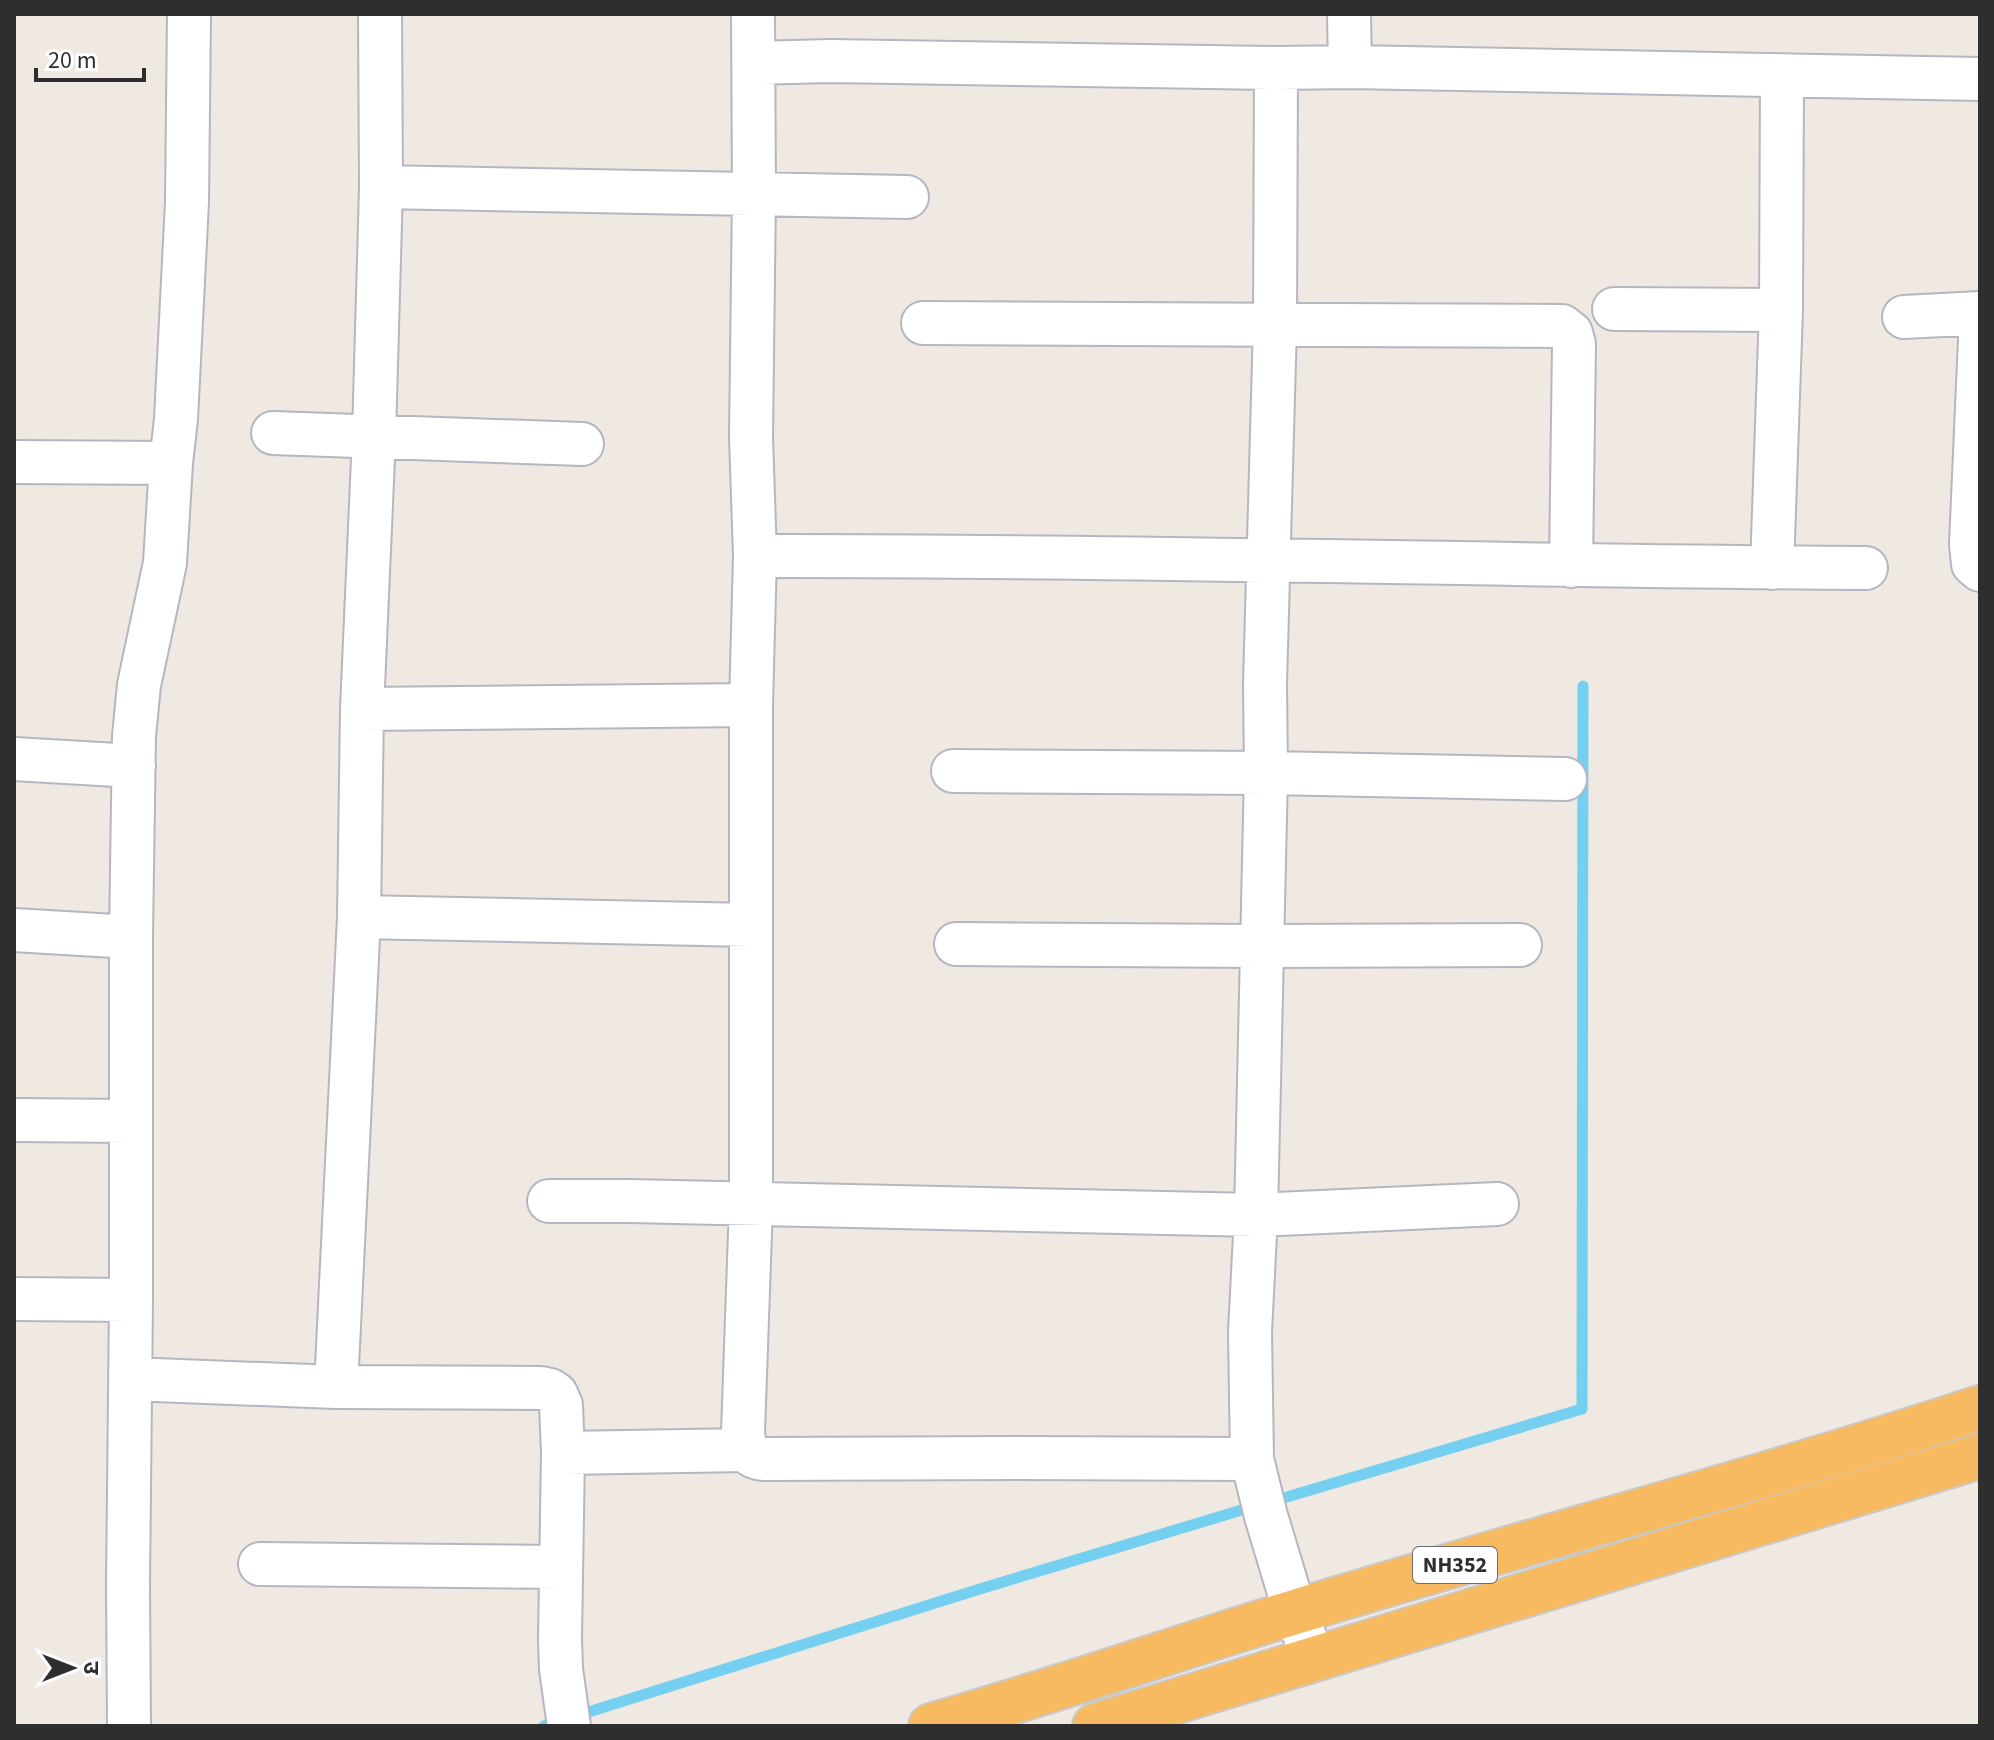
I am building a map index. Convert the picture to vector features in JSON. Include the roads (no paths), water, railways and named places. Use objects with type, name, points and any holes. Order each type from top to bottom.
[{"type":"highway","name":"NH352","points":[[931,1726],[1295,1612],[1980,1408]]},
{"type":"highway","name":"NH352","points":[[1095,1726],[1980,1456]]},
{"type":"street","points":[[129,1726],[134,766],[139,685],[165,563],[177,407],[187,202],[189,14]]},
{"type":"street","points":[[336,1387],[359,917],[362,709],[381,187],[380,14]]},
{"type":"street","points":[[753,14],[751,437],[755,556],[751,705],[751,1204],[743,1433],[746,1450],[751,1456],[763,1459],[1252,1459]]},
{"type":"street","points":[[1349,14],[1350,67]]},
{"type":"street","points":[[754,63],[831,61],[1350,67],[1980,79]]},
{"type":"street","points":[[1276,68],[1275,325],[1265,684],[1266,773],[1256,1215],[1250,1332],[1252,1459],[1295,1612],[1314,1659]]},
{"type":"street","points":[[1772,568],[1781,310],[1782,75]]},
{"type":"street","points":[[381,187],[907,197]]},
{"type":"street","points":[[1614,309],[1781,310]]},
{"type":"street","points":[[1904,317],[1980,313]]},
{"type":"street","points":[[923,323],[1562,326],[1571,333],[1574,344],[1571,566]]},
{"type":"street","points":[[1980,339],[1971,544],[1973,564],[1980,570]]},
{"type":"street","points":[[273,433],[582,444]]},
{"type":"street","points":[[14,462],[171,463]]},
{"type":"street","points":[[755,556],[1269,559],[1571,566],[1866,568]]},
{"type":"street","points":[[362,709],[751,705]]},
{"type":"street","points":[[14,759],[134,766]]},
{"type":"street","points":[[953,771],[1565,779]]},
{"type":"street","points":[[359,917],[751,925]]},
{"type":"street","points":[[14,930],[131,937]]},
{"type":"street","points":[[956,944],[1520,945]]},
{"type":"street","points":[[14,1120],[131,1121]]},
{"type":"street","points":[[549,1201],[1256,1215],[1497,1204]]},
{"type":"street","points":[[14,1299],[131,1300]]},
{"type":"street","points":[[130,1379],[336,1387],[550,1390],[556,1394],[561,1405],[563,1453],[561,1669],[569,1726]]},
{"type":"street","points":[[563,1453],[746,1450]]},
{"type":"street","points":[[260,1564],[561,1567]]},
{"type":"waterway","points":[[1287,1497],[1582,1409],[1583,686]]},
{"type":"waterway","points":[[579,1715],[1255,1506]]}]
